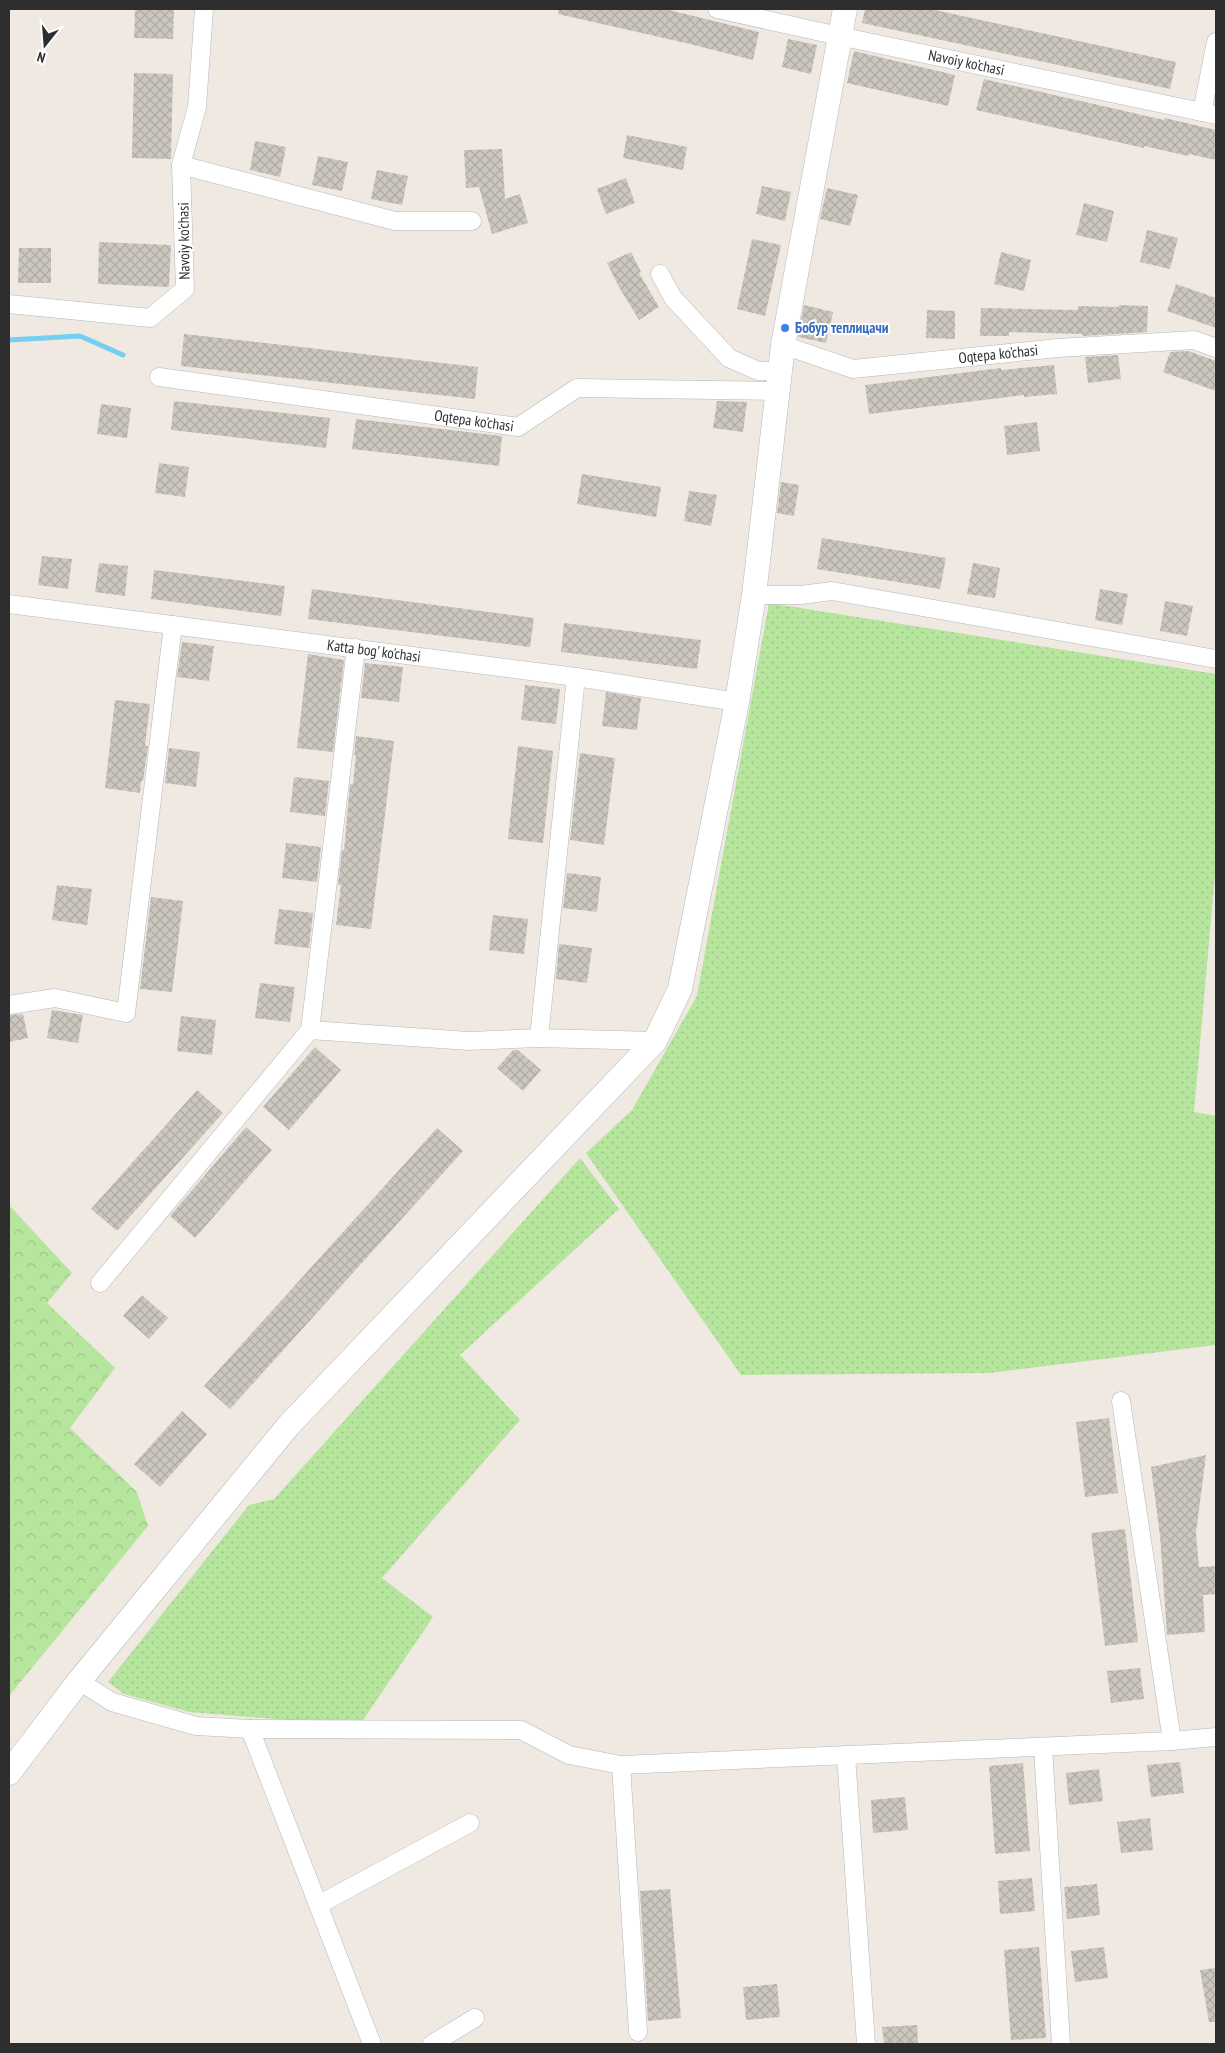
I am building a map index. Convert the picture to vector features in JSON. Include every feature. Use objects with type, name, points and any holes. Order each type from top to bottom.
[{"type":"main road","points":[[9,1772],[79,1681],[289,1425],[655,1041],[680,989],[737,702],[754,595],[783,345],[839,36],[846,9]]},
{"type":"street","name":"Navoiy ko'chasi","points":[[9,304],[150,318],[184,289],[181,165],[196,108],[204,9]]},
{"type":"street","name":"Navoiy ko'chasi","points":[[717,9],[1209,114]]},
{"type":"street","points":[[1209,114],[1216,42]]},
{"type":"street","points":[[181,165],[395,221],[472,221]]},
{"type":"street","points":[[660,274],[673,298],[729,358],[779,381]]},
{"type":"street","name":"Oqtepa ko'chasi","points":[[783,345],[853,369],[1058,348],[1194,340],[1216,348]]},
{"type":"street","name":"Oqtepa ko'chasi","points":[[159,377],[518,427],[577,388],[779,381]]},
{"type":"street","points":[[754,595],[801,595],[832,591],[1216,659]]},
{"type":"street","name":"Katta bog' ko'chasi","points":[[9,604],[576,677],[737,702]]},
{"type":"street","points":[[9,1005],[55,998],[126,1013],[173,625]]},
{"type":"street","points":[[100,1283],[310,1030],[356,648]]},
{"type":"street","points":[[539,1038],[576,677]]},
{"type":"street","points":[[310,1030],[468,1041],[539,1038],[655,1041]]},
{"type":"street","points":[[1121,1401],[1172,1741]]},
{"type":"street","points":[[79,1681],[112,1702],[196,1726],[521,1730],[569,1755],[621,1765],[1172,1741],[1216,1737]]},
{"type":"street","points":[[250,1728],[372,2044]]},
{"type":"street","points":[[1043,1747],[1060,2044]]},
{"type":"street","points":[[846,1755],[866,2044]]},
{"type":"street","points":[[621,1765],[638,2032]]},
{"type":"street","points":[[318,1905],[470,1823]]},
{"type":"street","points":[[432,2044],[475,2018]]},
{"type":"green space","points":[[769,603],[1216,674],[1216,863],[1194,1112],[1216,1116],[1216,1345],[990,1373],[741,1375],[586,1153],[632,1110],[697,996]]},
{"type":"green space","points":[[580,1158],[619,1209],[460,1355],[520,1420],[382,1578],[433,1617],[359,1726],[189,1712],[124,1694],[108,1682],[249,1505],[274,1499]]},
{"type":"green space","points":[[9,1205],[72,1273],[47,1303],[115,1368],[70,1428],[137,1492],[148,1526],[9,1696]]},
{"type":"building","points":[[135,9],[174,9],[173,39],[134,38]]},
{"type":"building","points":[[559,9],[665,9],[759,32],[753,60],[558,14]]},
{"type":"building","points":[[865,9],[930,9],[1176,62],[1170,89],[862,23]]},
{"type":"building","points":[[788,39],[817,45],[811,74],[782,67]]},
{"type":"building","points":[[854,51],[955,75],[948,106],[847,83]]},
{"type":"building","points":[[134,73],[173,74],[171,159],[132,158]]},
{"type":"building","points":[[984,79],[1216,130],[1216,160],[1144,146],[1144,148],[976,110]]},
{"type":"building","points":[[627,135],[687,147],[683,170],[623,158]]},
{"type":"building","points":[[255,141],[286,147],[280,177],[250,170]]},
{"type":"building","points":[[502,149],[505,199],[520,194],[528,223],[492,234],[479,187],[466,188],[464,150]]},
{"type":"building","points":[[318,156],[348,162],[342,191],[312,185]]},
{"type":"building","points":[[377,170],[408,176],[402,205],[371,199]]},
{"type":"building","points":[[626,178],[635,203],[606,214],[597,189]]},
{"type":"building","points":[[762,186],[791,192],[785,221],[756,214]]},
{"type":"building","points":[[827,188],[858,195],[850,226],[820,219]]},
{"type":"building","points":[[1084,203],[1114,211],[1107,242],[1076,235]]},
{"type":"building","points":[[1147,230],[1178,238],[1170,269],[1140,262]]},
{"type":"building","points":[[752,239],[781,245],[765,316],[737,309]]},
{"type":"building","points":[[99,242],[171,245],[169,287],[98,284]]},
{"type":"building","points":[[19,248],[51,248],[51,283],[18,283]]},
{"type":"building","points":[[631,252],[641,272],[639,273],[659,307],[639,320],[607,263]]},
{"type":"building","points":[[1001,252],[1031,260],[1024,291],[994,284]]},
{"type":"building","points":[[1176,284],[1216,298],[1216,328],[1167,311]]},
{"type":"building","points":[[804,305],[833,312],[826,343],[798,337]]},
{"type":"building","points":[[1119,305],[1148,306],[1147,332],[1083,336],[1082,334],[1009,332],[1009,336],[980,336],[981,308],[1078,310],[1078,306],[1119,307]]},
{"type":"building","points":[[927,310],[955,311],[955,339],[926,338]]},
{"type":"building","points":[[184,334],[478,367],[475,399],[181,366]]},
{"type":"building","points":[[1188,351],[1216,361],[1216,391],[1163,372],[1170,352]]},
{"type":"building","points":[[1118,355],[1121,379],[1088,383],[1085,357]]},
{"type":"building","points":[[1054,365],[1057,394],[1024,397],[1024,395],[869,414],[865,385],[1001,368],[1001,370]]},
{"type":"building","points":[[174,401],[330,418],[326,448],[171,430]]},
{"type":"building","points":[[717,401],[747,402],[743,432],[713,428]]},
{"type":"building","points":[[101,404],[131,408],[127,438],[97,434]]},
{"type":"building","points":[[356,419],[502,436],[499,466],[352,449]]},
{"type":"building","points":[[1037,422],[1040,451],[1007,455],[1004,426]]},
{"type":"building","points":[[159,463],[189,467],[185,497],[155,493]]},
{"type":"building","points":[[582,474],[661,487],[656,517],[577,504]]},
{"type":"building","points":[[781,482],[799,485],[794,516],[777,513]]},
{"type":"building","points":[[689,491],[717,495],[711,526],[684,521]]},
{"type":"building","points":[[822,538],[946,558],[940,589],[817,569]]},
{"type":"building","points":[[42,556],[72,559],[68,589],[38,585]]},
{"type":"building","points":[[99,563],[128,566],[125,596],[95,592]]},
{"type":"building","points":[[973,563],[1000,568],[995,598],[967,594]]},
{"type":"building","points":[[154,570],[285,586],[281,616],[151,599]]},
{"type":"building","points":[[312,589],[534,618],[530,647],[308,619]]},
{"type":"building","points":[[1100,589],[1128,594],[1122,625],[1095,620]]},
{"type":"building","points":[[1165,601],[1193,606],[1187,636],[1160,631]]},
{"type":"building","points":[[564,623],[701,640],[697,669],[561,652]]},
{"type":"building","points":[[182,642],[214,646],[209,681],[177,677]]},
{"type":"building","points":[[308,654],[344,660],[333,752],[297,748]]},
{"type":"building","points":[[365,663],[403,667],[399,702],[361,698]]},
{"type":"building","points":[[525,685],[560,689],[556,724],[521,720]]},
{"type":"building","points":[[606,692],[641,698],[637,730],[602,726]]},
{"type":"building","points":[[115,700],[150,704],[145,746],[148,746],[140,793],[105,788]]},
{"type":"building","points":[[356,736],[394,741],[371,929],[336,925],[341,885],[338,885],[342,850],[344,850],[350,784],[353,784]]},
{"type":"building","points":[[518,746],[553,751],[543,843],[508,839]]},
{"type":"building","points":[[169,748],[200,752],[196,787],[165,783]]},
{"type":"building","points":[[580,753],[615,758],[604,845],[570,840]]},
{"type":"building","points":[[294,777],[329,781],[325,816],[290,812]]},
{"type":"building","points":[[286,843],[321,847],[317,882],[282,878]]},
{"type":"building","points":[[567,873],[601,877],[597,912],[563,908]]},
{"type":"building","points":[[57,885],[92,889],[87,925],[52,920]]},
{"type":"building","points":[[151,897],[183,901],[172,992],[140,989]]},
{"type":"building","points":[[279,909],[313,913],[309,948],[274,944]]},
{"type":"building","points":[[493,915],[528,919],[524,954],[489,950]]},
{"type":"building","points":[[559,944],[592,948],[587,983],[556,979]]},
{"type":"building","points":[[260,983],[295,987],[290,1022],[255,1018]]},
{"type":"building","points":[[52,1010],[83,1015],[78,1043],[47,1038]]},
{"type":"building","points":[[23,1014],[28,1038],[9,1042],[9,1015]]},
{"type":"building","points":[[181,1016],[216,1020],[212,1055],[177,1051]]},
{"type":"building","points":[[315,1047],[341,1070],[289,1130],[263,1107]]},
{"type":"building","points":[[513,1050],[518,1050],[541,1070],[523,1091],[497,1068]]},
{"type":"building","points":[[197,1090],[223,1113],[117,1231],[91,1209]]},
{"type":"building","points":[[246,1127],[272,1150],[195,1238],[170,1216]]},
{"type":"building","points":[[437,1128],[463,1151],[230,1409],[204,1386]]},
{"type":"building","points":[[142,1295],[168,1318],[149,1339],[123,1316]]},
{"type":"building","points":[[182,1411],[207,1434],[160,1487],[134,1464]]},
{"type":"building","points":[[1109,1418],[1118,1493],[1085,1497],[1076,1422]]},
{"type":"building","points":[[1206,1455],[1196,1533],[1199,1567],[1216,1566],[1216,1594],[1203,1595],[1205,1632],[1167,1635],[1160,1536],[1151,1467]]},
{"type":"building","points":[[1125,1529],[1138,1642],[1105,1646],[1091,1533]]},
{"type":"building","points":[[1140,1668],[1144,1699],[1111,1703],[1107,1671]]},
{"type":"building","points":[[1180,1762],[1184,1793],[1151,1797],[1147,1765]]},
{"type":"building","points":[[1023,1763],[1030,1851],[995,1854],[989,1766]]},
{"type":"building","points":[[1099,1769],[1103,1801],[1069,1805],[1066,1773]]},
{"type":"building","points":[[905,1797],[908,1830],[873,1833],[871,1800]]},
{"type":"building","points":[[1150,1818],[1153,1850],[1121,1853],[1117,1822]]},
{"type":"building","points":[[1032,1878],[1035,1911],[1000,1914],[998,1881]]},
{"type":"building","points":[[1097,1884],[1100,1915],[1067,1919],[1064,1887]]},
{"type":"building","points":[[670,1889],[681,2018],[648,2021],[640,1891]]},
{"type":"building","points":[[1039,1947],[1046,2038],[1011,2040],[1004,1950]]},
{"type":"building","points":[[1104,1947],[1108,1978],[1075,1982],[1071,1951]]},
{"type":"building","points":[[1216,1968],[1216,2022],[1209,2022],[1200,1970]]},
{"type":"building","points":[[777,1984],[780,2017],[746,2020],[743,1987]]},
{"type":"building","points":[[917,2025],[918,2044],[884,2044],[882,2027]]},
{"type":"waterway","points":[[9,340],[80,336],[123,355]]},
{"type":"place","name":"Бобур теплицачи","points":[[785,328]]}]
